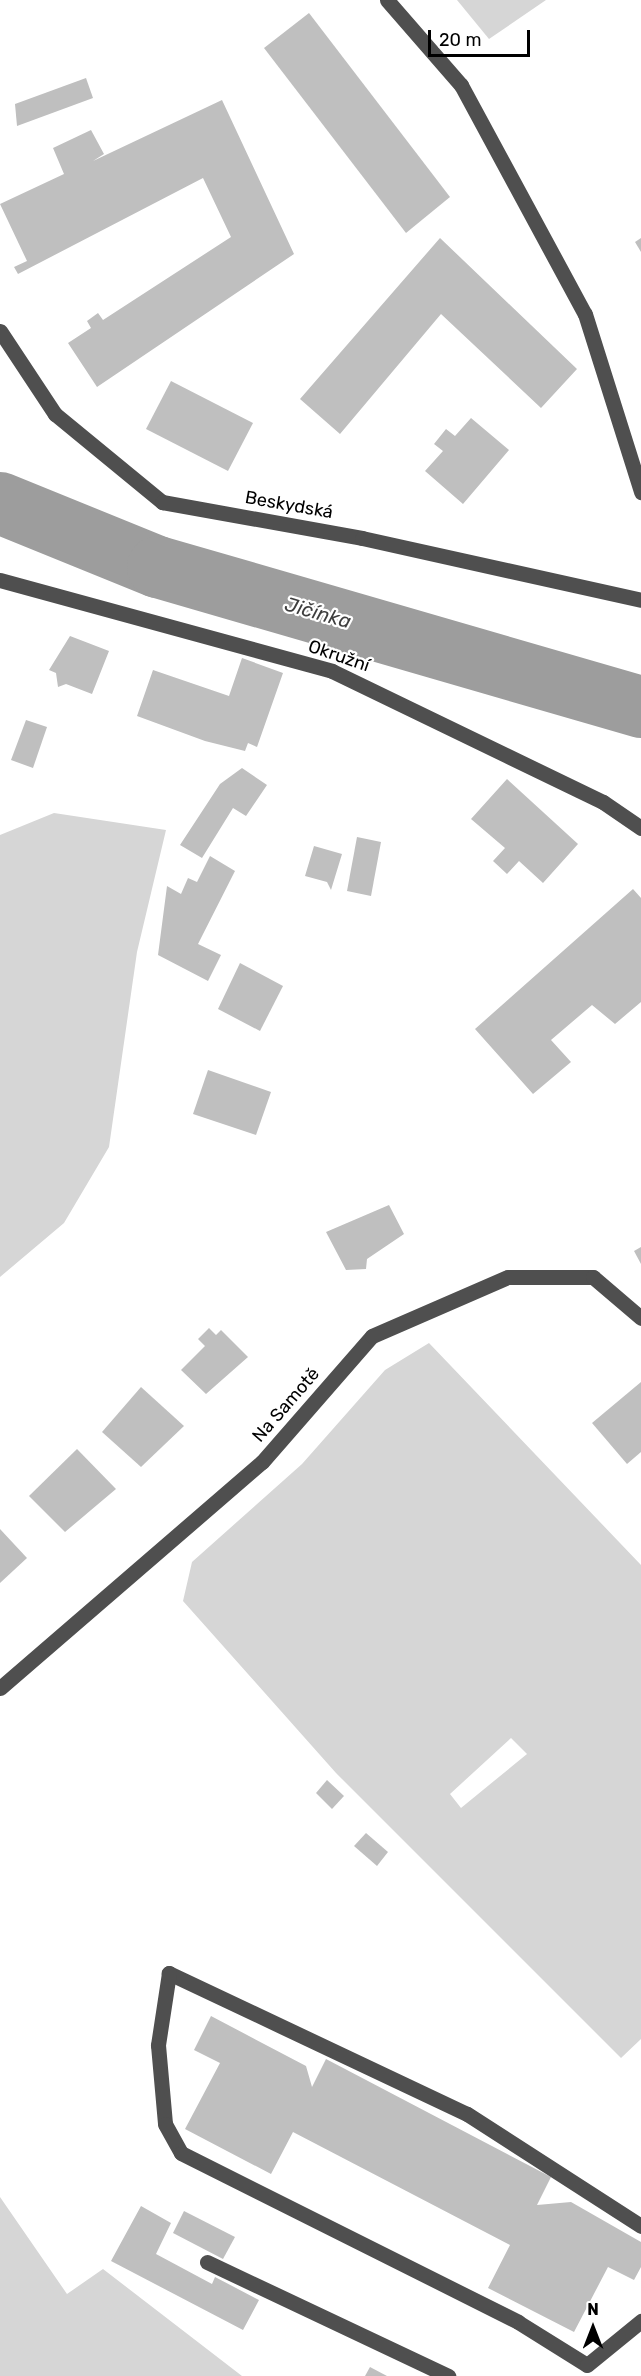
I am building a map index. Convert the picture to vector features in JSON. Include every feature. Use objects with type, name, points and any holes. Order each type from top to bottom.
[{"type":"street","points":[[387,0],[461,85],[585,314],[641,492]]},
{"type":"street","name":"Beskydská","points":[[0,331],[54,414],[162,502],[373,540],[641,600]]},
{"type":"street","name":"Okružní","points":[[0,580],[332,671],[593,796],[641,828]]},
{"type":"street","name":"Na Samotě","points":[[0,1688],[262,1462],[372,1336],[507,1277],[593,1277],[641,1318]]},
{"type":"street","points":[[641,2226],[467,2114],[168,1973],[158,2045],[165,2124],[181,2153],[518,2322],[587,2365],[641,2321]]},
{"type":"street","points":[[207,2262],[448,2376]]},
{"type":"shaded area","points":[[457,0],[546,0],[489,39]]},
{"type":"shaded area","points":[[54,813],[166,830],[137,952],[109,1147],[64,1223],[0,1277],[0,835]]},
{"type":"shaded area","points":[[429,1343],[641,1565],[641,2039],[621,2058],[336,1773],[183,1601],[192,1562],[302,1464],[385,1370]],"holes":[[[511,1738],[527,1754],[461,1808],[450,1794]]]},
{"type":"shaded area","points":[[0,2197],[67,2294],[103,2269],[242,2376],[0,2376]]},
{"type":"building","points":[[309,13],[450,197],[406,233],[264,48]]},
{"type":"building","points":[[86,78],[93,98],[17,126],[15,104]]},
{"type":"building","points":[[222,100],[294,254],[97,387],[68,343],[91,328],[87,321],[98,313],[103,320],[231,237],[203,178],[18,274],[14,267],[27,261],[0,204],[64,174],[53,148],[91,130],[104,154],[93,161]]},
{"type":"building","points":[[440,238],[577,369],[541,408],[441,314],[340,434],[300,399]]},
{"type":"building","points":[[641,238],[641,252],[635,242]]},
{"type":"building","points":[[171,381],[253,423],[228,471],[146,429]]},
{"type":"building","points":[[471,418],[509,450],[463,504],[425,471],[443,451],[434,444],[446,429],[455,436]]},
{"type":"building","points":[[70,636],[109,651],[92,694],[66,684],[58,687],[56,673],[49,670]]},
{"type":"building","points":[[242,658],[283,673],[257,747],[248,743],[245,751],[205,741],[137,716],[153,670],[229,696]]},
{"type":"building","points":[[26,720],[47,727],[33,768],[11,760]]},
{"type":"building","points":[[242,768],[267,785],[246,816],[233,808],[202,858],[180,845],[220,784]]},
{"type":"building","points":[[507,779],[578,844],[543,883],[519,861],[507,874],[493,861],[505,848],[471,819]]},
{"type":"building","points":[[357,837],[381,842],[371,896],[347,891]]},
{"type":"building","points":[[314,846],[342,854],[331,890],[327,882],[305,876]]},
{"type":"building","points":[[210,856],[235,871],[198,944],[221,955],[208,981],[158,955],[167,886],[181,894],[188,878],[197,882]]},
{"type":"building","points":[[633,889],[641,898],[641,1002],[615,1024],[592,1005],[551,1040],[571,1062],[533,1094],[475,1029]]},
{"type":"building","points":[[240,963],[283,986],[260,1031],[218,1009]]},
{"type":"building","points":[[208,1070],[271,1092],[256,1135],[193,1114]]},
{"type":"building","points":[[389,1205],[404,1234],[367,1259],[366,1269],[346,1270],[326,1232]]},
{"type":"building","points":[[641,1247],[641,1264],[634,1251]]},
{"type":"building","points":[[209,1328],[216,1335],[221,1330],[248,1357],[206,1394],[181,1370],[205,1346],[198,1339]]},
{"type":"building","points":[[641,1382],[641,1452],[627,1464],[592,1423]]},
{"type":"building","points":[[141,1387],[184,1426],[141,1467],[102,1432]]},
{"type":"building","points":[[77,1449],[116,1489],[65,1532],[29,1496]]},
{"type":"building","points":[[0,1529],[27,1558],[0,1583]]},
{"type":"building","points":[[327,1780],[344,1796],[332,1809],[316,1793]]},
{"type":"building","points":[[366,1833],[388,1852],[377,1866],[354,1846]]},
{"type":"building","points":[[211,2016],[306,2066],[312,2087],[326,2059],[551,2177],[537,2205],[571,2202],[641,2242],[641,2267],[634,2280],[608,2267],[574,2332],[488,2288],[510,2245],[293,2132],[271,2174],[185,2129],[220,2063],[194,2050]]},
{"type":"building","points":[[141,2206],[171,2223],[156,2254],[212,2284],[215,2277],[259,2300],[243,2330],[111,2261]]},
{"type":"building","points":[[184,2211],[235,2237],[223,2259],[173,2233]]},
{"type":"building","points":[[370,2367],[387,2376],[365,2376]]},
{"type":"waterway","name":"Jičínka","points":[[0,503],[158,567],[641,707]]}]
